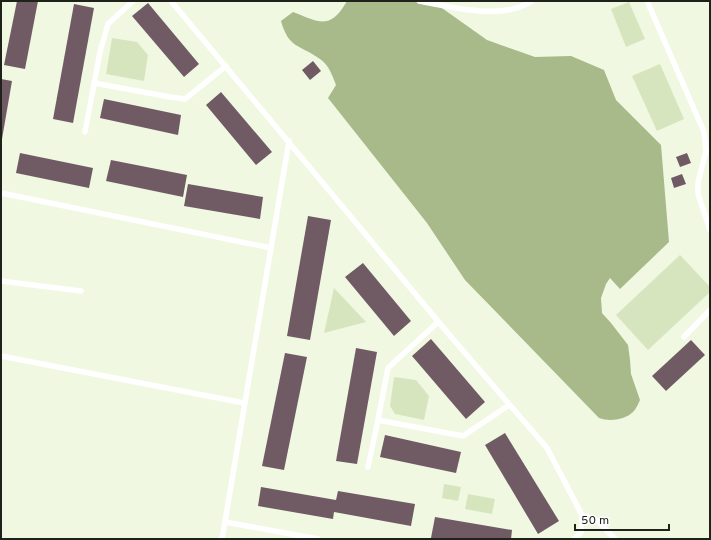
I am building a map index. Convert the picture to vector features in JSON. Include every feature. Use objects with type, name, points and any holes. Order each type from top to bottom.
[{"type":"lane","points":[[85,132],[100,52],[108,24],[134,1]]},
{"type":"lane","points":[[171,1],[438,322],[547,448],[582,515],[582,532],[574,539]]},
{"type":"lane","points":[[419,1],[472,10],[494,11],[514,10],[525,6],[532,1]]},
{"type":"lane","points":[[647,1],[704,132],[706,151],[698,183],[698,194],[710,230]]},
{"type":"lane","points":[[94,83],[185,99],[226,66]]},
{"type":"lane","points":[[222,539],[289,141]]},
{"type":"lane","points":[[1,193],[271,248]]},
{"type":"lane","points":[[1,281],[81,291]]},
{"type":"lane","points":[[684,337],[710,310]]},
{"type":"lane","points":[[368,467],[388,368],[438,322]]},
{"type":"lane","points":[[1,356],[244,402]]},
{"type":"lane","points":[[378,420],[463,436],[510,405]]},
{"type":"lane","points":[[582,515],[597,520],[616,539]]},
{"type":"lane","points":[[225,522],[318,539]]},
{"type":"green space","points":[[347,1],[432,1],[487,40],[535,57],[571,56],[604,70],[616,100],[661,145],[669,242],[620,289],[610,278],[601,298],[602,313],[628,345],[631,374],[640,400],[630,415],[617,420],[599,418],[465,280],[427,223],[328,98],[336,85],[328,67],[323,61],[291,41],[284,30],[281,21],[293,12],[310,19],[323,22],[335,17]]},
{"type":"green space","points":[[629,2],[645,39],[626,47],[611,9]]},
{"type":"green space","points":[[112,38],[137,42],[148,55],[144,81],[106,74]]},
{"type":"green space","points":[[660,64],[684,119],[657,131],[632,76]]},
{"type":"green space","points":[[680,255],[710,287],[710,292],[648,350],[616,315]]},
{"type":"green space","points":[[334,288],[366,322],[324,333]]},
{"type":"green space","points":[[394,377],[416,380],[429,396],[424,420],[395,414],[390,406]]},
{"type":"green space","points":[[444,484],[461,487],[458,501],[442,498]]},
{"type":"green space","points":[[468,494],[495,499],[492,514],[465,509]]},
{"type":"building","points":[[17,1],[38,1],[25,69],[4,65]]},
{"type":"building","points":[[148,3],[199,64],[184,77],[132,16]]},
{"type":"building","points":[[74,4],[94,8],[73,123],[53,119]]},
{"type":"building","points":[[313,61],[321,71],[310,80],[302,70]]},
{"type":"building","points":[[1,79],[12,81],[2,139],[1,139]]},
{"type":"building","points":[[221,92],[272,152],[256,165],[206,105]]},
{"type":"building","points":[[104,99],[181,115],[178,135],[100,118]]},
{"type":"building","points":[[20,153],[93,168],[89,188],[16,173]]},
{"type":"building","points":[[687,153],[691,163],[680,167],[676,157]]},
{"type":"building","points":[[111,160],[187,175],[183,197],[106,181]]},
{"type":"building","points":[[682,174],[686,184],[674,188],[671,178]]},
{"type":"building","points":[[188,184],[263,197],[260,219],[184,206]]},
{"type":"building","points":[[308,216],[331,220],[310,340],[287,336]]},
{"type":"building","points":[[363,263],[411,321],[394,336],[345,277]]},
{"type":"building","points":[[431,339],[485,402],[466,419],[412,356]]},
{"type":"building","points":[[691,340],[705,355],[666,391],[652,376]]},
{"type":"building","points":[[356,348],[377,352],[357,464],[336,461]]},
{"type":"building","points":[[285,353],[307,357],[284,470],[262,466]]},
{"type":"building","points":[[505,433],[559,521],[538,534],[485,445]]},
{"type":"building","points":[[385,435],[461,452],[456,473],[380,457]]},
{"type":"building","points":[[261,487],[336,500],[338,491],[415,504],[411,526],[334,512],[333,519],[258,506]]},
{"type":"building","points":[[435,517],[512,530],[511,539],[431,538]]}]
